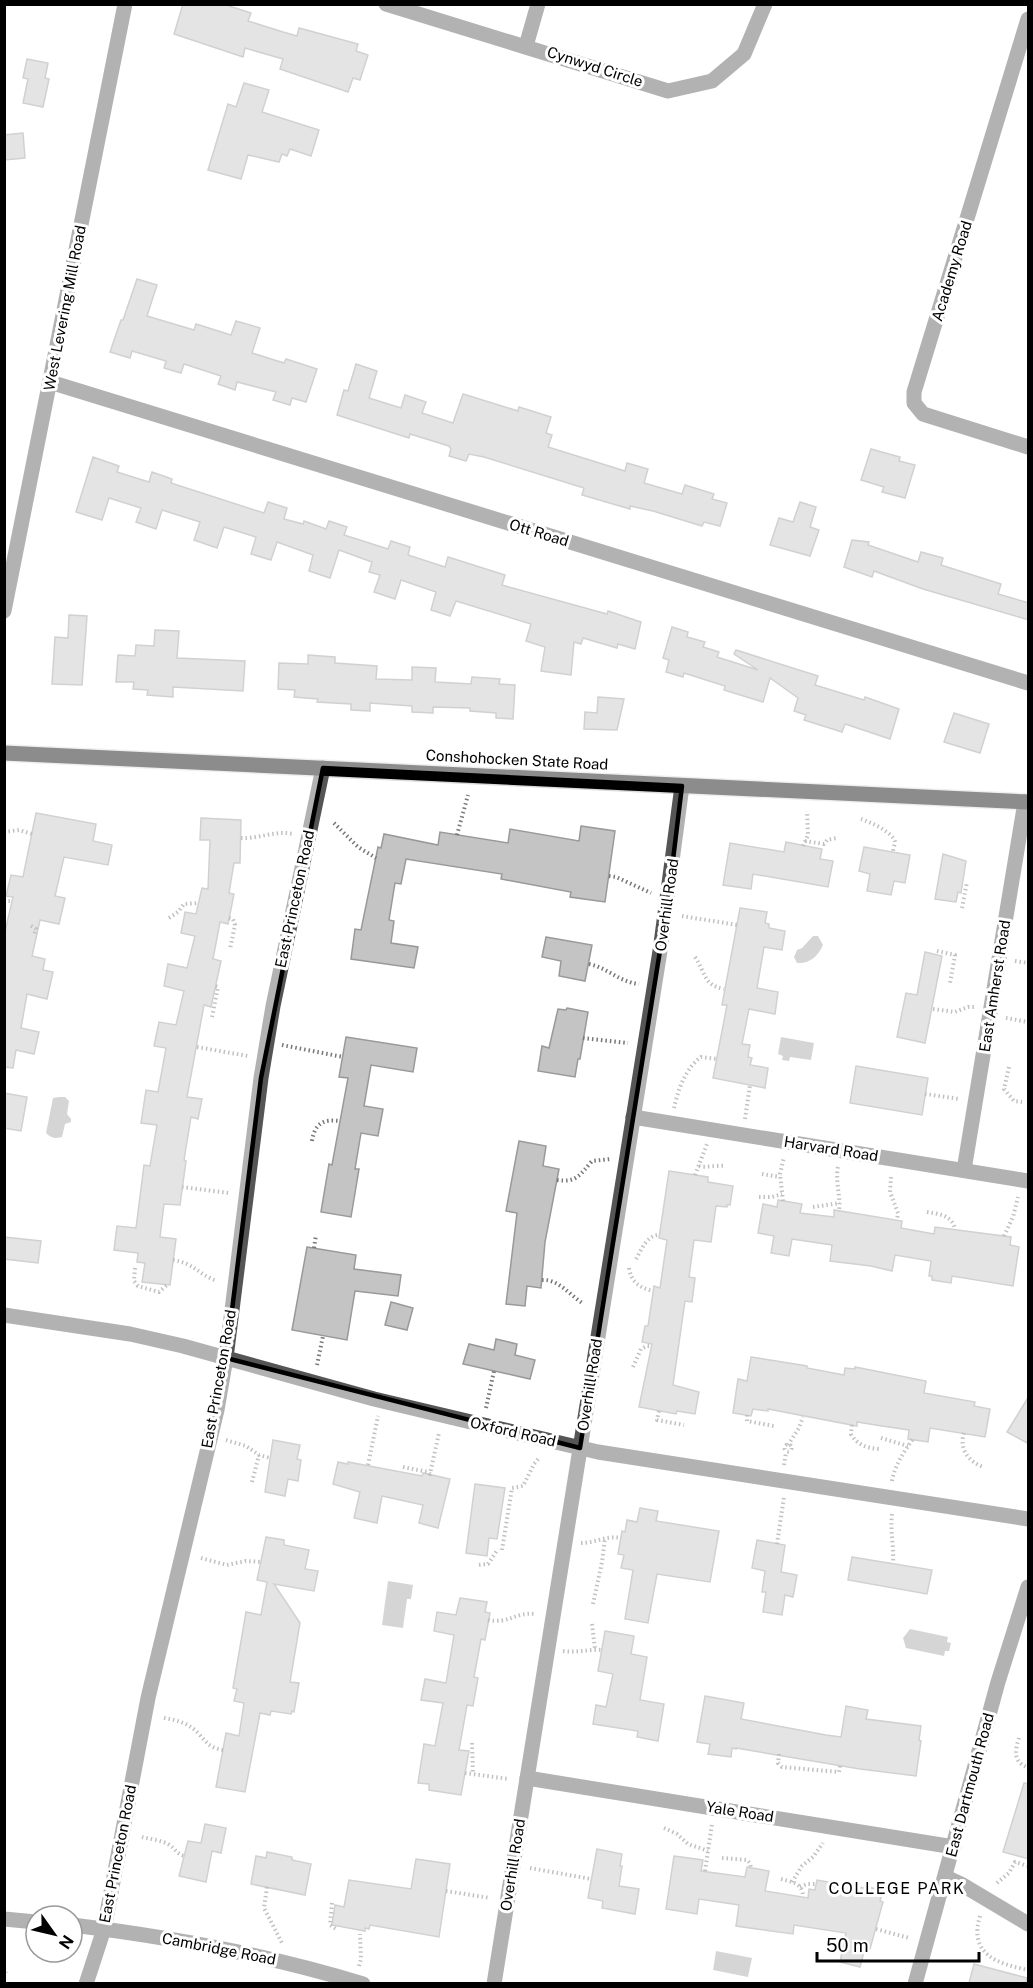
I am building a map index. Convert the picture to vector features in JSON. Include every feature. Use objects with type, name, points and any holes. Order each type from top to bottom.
[{"type":"main road","name":"Conshohocken State Road","points":[[4,753],[1027,802]]},
{"type":"street","name":"West Levering Mill Road","points":[[4,611],[125,4]]},
{"type":"street","name":"Cynwyd Circle","points":[[386,4],[668,91],[712,81],[744,54],[765,4]]},
{"type":"street","points":[[526,46],[538,4]]},
{"type":"street","name":"Academy Road","points":[[1029,19],[914,392],[914,403],[917,409],[932,417],[1029,447]]},
{"type":"street","name":"Ott Road","points":[[50,382],[1029,683]]},
{"type":"street","name":"East Princeton Road","points":[[86,1983],[104,1929],[148,1698],[210,1436],[226,1358],[264,1059],[323,768]]},
{"type":"street","name":"Overhill Road","points":[[494,1983],[655,985],[682,786]]},
{"type":"street","name":"East Amherst Road","points":[[964,1170],[1027,802]]},
{"type":"street","name":"Harvard Road","points":[[633,1117],[1029,1181]]},
{"type":"street","name":"Oxford Road","points":[[4,1315],[130,1334],[310,1382],[580,1448],[1029,1519]]},
{"type":"street","name":"East Dartmouth Road","points":[[915,1983],[998,1682],[1029,1587]]},
{"type":"street","name":"Yale Road","points":[[527,1778],[954,1847]]},
{"type":"street","points":[[946,1877],[1029,1924]]},
{"type":"street","points":[[4,1919],[24,1921]]},
{"type":"street","name":"Cambridge Road","points":[[84,1926],[261,1957],[359,1982]]},
{"type":"path","points":[[457,835],[468,795]]},
{"type":"path","points":[[807,811],[808,835],[804,843],[824,844],[827,840],[837,838]]},
{"type":"path","points":[[861,819],[876,825],[892,836],[895,842],[893,852]]},
{"type":"path","points":[[334,823],[358,847],[376,858]]},
{"type":"path","points":[[4,832],[19,830],[32,834]]},
{"type":"path","points":[[241,838],[263,837],[280,832],[308,838]]},
{"type":"path","points":[[609,876],[616,877],[668,902]]},
{"type":"path","points":[[962,908],[967,882]]},
{"type":"path","points":[[5,901],[12,901]]},
{"type":"path","points":[[169,918],[184,904],[198,903]]},
{"type":"path","points":[[681,916],[737,925]]},
{"type":"path","points":[[229,918],[235,925],[230,949]]},
{"type":"path","points":[[31,926],[36,929],[34,934]]},
{"type":"path","points":[[938,951],[955,955],[950,983]]},
{"type":"path","points":[[696,957],[705,978],[714,987],[724,989]]},
{"type":"path","points":[[1014,960],[1029,963]]},
{"type":"path","points":[[589,964],[601,966],[626,982],[655,985]]},
{"type":"path","points":[[212,1017],[218,987],[215,986]]},
{"type":"path","points":[[933,1009],[955,1012],[975,1007]]},
{"type":"path","points":[[1005,1018],[1029,1022]]},
{"type":"path","points":[[584,1038],[621,1041],[644,1051]]},
{"type":"path","points":[[267,1042],[343,1057]]},
{"type":"path","points":[[197,1047],[264,1059]]},
{"type":"path","points":[[674,1109],[676,1098],[691,1066],[701,1057],[717,1059]]},
{"type":"path","points":[[1009,1067],[1004,1089],[1014,1101],[1022,1102]]},
{"type":"path","points":[[745,1120],[750,1085]]},
{"type":"path","points":[[925,1094],[961,1099]]},
{"type":"path","points":[[312,1141],[314,1132],[322,1121],[327,1119],[340,1121]]},
{"type":"path","points":[[695,1175],[706,1150],[709,1129]]},
{"type":"path","points":[[783,1201],[780,1177],[786,1141]]},
{"type":"path","points":[[557,1180],[567,1182],[573,1180],[580,1176],[592,1161],[609,1158],[626,1161]]},
{"type":"path","points":[[699,1166],[705,1168],[713,1165],[725,1166]]},
{"type":"path","points":[[837,1171],[839,1211]]},
{"type":"path","points":[[762,1174],[780,1177]]},
{"type":"path","points":[[891,1178],[890,1192],[898,1214],[897,1220]]},
{"type":"path","points":[[182,1187],[246,1195]]},
{"type":"path","points":[[759,1197],[782,1194]]},
{"type":"path","points":[[1004,1236],[1018,1199]]},
{"type":"path","points":[[813,1207],[840,1203]]},
{"type":"path","points":[[927,1212],[948,1218],[955,1229]]},
{"type":"path","points":[[314,1248],[316,1235]]},
{"type":"path","points":[[636,1259],[648,1240],[653,1235],[659,1235]]},
{"type":"path","points":[[173,1260],[191,1264],[211,1279],[235,1284]]},
{"type":"path","points":[[629,1265],[633,1281],[653,1291]]},
{"type":"path","points":[[135,1268],[134,1281],[138,1286],[159,1292],[167,1285]]},
{"type":"path","points":[[542,1280],[550,1280],[559,1284],[570,1296],[584,1304]]},
{"type":"path","points":[[310,1382],[316,1369],[323,1336]]},
{"type":"path","points":[[633,1367],[641,1349],[651,1346]]},
{"type":"path","points":[[485,1409],[494,1371]]},
{"type":"path","points":[[368,1465],[382,1400]]},
{"type":"path","points":[[659,1411],[657,1420],[684,1425]]},
{"type":"path","points":[[747,1415],[747,1421],[774,1426]]},
{"type":"path","points":[[788,1445],[803,1417]]},
{"type":"path","points":[[852,1425],[851,1434],[858,1443],[865,1447],[879,1449]]},
{"type":"path","points":[[403,1467],[430,1474],[440,1432]]},
{"type":"path","points":[[964,1433],[962,1441],[965,1453],[983,1467]]},
{"type":"path","points":[[210,1436],[246,1446],[259,1455],[270,1458]]},
{"type":"path","points":[[880,1438],[908,1446]]},
{"type":"path","points":[[892,1563],[893,1544],[890,1529],[894,1469],[913,1439]]},
{"type":"path","points":[[252,1482],[259,1455]]},
{"type":"path","points":[[479,1565],[488,1564],[500,1549],[513,1488],[523,1485],[534,1464],[542,1455]]},
{"type":"path","points":[[777,1544],[786,1481]]},
{"type":"path","points":[[566,1539],[592,1543],[605,1538],[621,1538]]},
{"type":"path","points":[[593,1604],[605,1538]]},
{"type":"path","points":[[201,1558],[227,1564],[246,1561],[261,1562]]},
{"type":"path","points":[[488,1620],[504,1622],[518,1614],[536,1614]]},
{"type":"path","points":[[592,1624],[595,1649]]},
{"type":"path","points":[[548,1648],[575,1653],[602,1650]]},
{"type":"path","points":[[164,1718],[182,1721],[199,1734],[210,1747],[223,1750]]},
{"type":"path","points":[[1019,1738],[1017,1758],[1023,1766],[1027,1767]]},
{"type":"path","points":[[472,1743],[473,1774]]},
{"type":"path","points":[[779,1754],[777,1763],[782,1767],[839,1772],[840,1766]]},
{"type":"path","points":[[465,1773],[503,1778]]},
{"type":"path","points":[[705,1871],[714,1808]]},
{"type":"path","points":[[792,1882],[802,1866],[821,1847],[826,1826]]},
{"type":"path","points":[[664,1827],[677,1834],[688,1844],[708,1851]]},
{"type":"path","points":[[141,1837],[170,1845],[176,1852],[185,1856]]},
{"type":"path","points":[[722,1858],[747,1860],[751,1868]]},
{"type":"path","points":[[997,1882],[1009,1873],[1016,1862],[1029,1866]]},
{"type":"path","points":[[530,1868],[591,1879]]},
{"type":"path","points":[[781,1879],[800,1887],[803,1897]]},
{"type":"path","points":[[800,1887],[816,1884]]},
{"type":"path","points":[[267,1887],[264,1908],[286,1952]]},
{"type":"path","points":[[446,1891],[491,1898]]},
{"type":"path","points":[[987,1899],[977,1929],[985,1952],[990,1958],[1005,1965],[1029,1970]]},
{"type":"path","points":[[333,1903],[330,1925],[336,1929]]},
{"type":"path","points":[[876,1929],[906,1938]]},
{"type":"path","points":[[359,1982],[360,1934]]},
{"type":"highlighted area","points":[[323,768],[682,786],[668,901],[580,1448],[226,1358],[261,1078]]},
{"type":"shaded area","points":[[813,936],[818,936],[823,945],[821,949],[810,961],[797,963],[794,957],[797,950]]},
{"type":"shaded area","points":[[781,1037],[814,1043],[811,1060],[790,1057],[789,1061],[782,1060],[783,1056],[778,1054]]},
{"type":"shaded area","points":[[65,1097],[69,1101],[67,1114],[71,1122],[65,1124],[62,1137],[55,1138],[46,1133],[53,1098]]},
{"type":"shaded area","points":[[388,1581],[413,1585],[411,1599],[407,1599],[403,1628],[382,1625]]},
{"type":"shaded area","points":[[910,1629],[948,1637],[947,1642],[951,1643],[949,1651],[945,1651],[944,1656],[906,1648],[903,1638]]},
{"type":"shaded area","points":[[716,1951],[752,1958],[748,1977],[713,1970]]},
{"type":"building","points":[[183,4],[223,4],[251,13],[248,21],[283,32],[297,36],[299,28],[358,44],[356,51],[368,55],[360,80],[353,78],[348,92],[280,69],[283,59],[245,48],[243,57],[174,34]]},
{"type":"building","points":[[27,59],[48,63],[45,78],[49,79],[43,107],[23,103],[28,79],[23,78]]},
{"type":"building","points":[[244,83],[269,90],[262,112],[319,130],[311,156],[290,149],[287,156],[282,154],[279,162],[248,155],[241,179],[208,170],[228,104],[236,107]]},
{"type":"building","points":[[23,133],[25,158],[4,160],[4,135]]},
{"type":"building","points":[[137,279],[157,285],[147,316],[194,330],[196,324],[231,335],[236,321],[260,328],[252,353],[284,363],[286,359],[317,369],[306,402],[292,398],[290,405],[273,400],[276,392],[237,382],[235,390],[218,384],[221,376],[184,364],[181,373],[164,368],[166,361],[132,351],[130,358],[110,352]]},
{"type":"building","points":[[356,364],[377,371],[369,398],[401,408],[405,395],[426,402],[422,413],[453,423],[463,394],[518,411],[519,407],[551,417],[546,433],[552,435],[548,447],[625,471],[627,463],[648,469],[644,483],[682,494],[685,485],[714,494],[712,499],[727,503],[720,526],[704,522],[702,526],[653,511],[630,506],[630,509],[582,495],[584,488],[484,457],[469,454],[466,461],[449,456],[451,449],[449,446],[410,434],[409,438],[337,415],[344,390],[348,391]]},
{"type":"building","points":[[871,449],[900,457],[899,461],[915,465],[905,498],[882,492],[884,487],[861,480]]},
{"type":"building","points":[[93,457],[119,466],[117,472],[149,482],[152,472],[172,479],[171,483],[264,513],[268,502],[287,508],[284,519],[303,524],[304,521],[326,529],[329,521],[347,527],[344,535],[388,549],[391,541],[410,547],[408,555],[445,567],[448,557],[505,575],[502,585],[607,614],[608,611],[641,622],[635,649],[618,644],[617,648],[583,638],[581,644],[574,642],[571,675],[541,671],[545,647],[526,641],[531,624],[456,601],[450,616],[431,610],[436,592],[401,580],[395,599],[374,592],[380,575],[369,572],[372,562],[339,550],[330,578],[309,571],[313,555],[277,542],[271,560],[251,554],[256,537],[224,527],[217,548],[194,540],[200,522],[162,510],[156,529],[136,522],[141,508],[109,498],[102,520],[76,512]]},
{"type":"building","points":[[800,502],[816,507],[810,527],[819,530],[810,556],[770,545],[779,518],[793,522]]},
{"type":"building","points":[[852,540],[869,542],[868,545],[918,562],[921,552],[943,558],[941,565],[1001,584],[998,594],[1029,603],[1029,620],[923,589],[874,571],[872,577],[844,567]]},
{"type":"building","points":[[69,615],[87,616],[82,685],[52,684],[55,637],[68,638]]},
{"type":"building","points":[[672,627],[688,632],[687,637],[705,642],[703,647],[719,652],[717,657],[758,670],[734,654],[736,650],[818,676],[815,685],[864,700],[865,697],[899,709],[890,739],[845,724],[842,732],[804,720],[806,715],[794,711],[798,698],[770,678],[763,702],[724,690],[725,686],[684,673],[683,677],[666,672],[669,660],[663,658]]},
{"type":"building","points":[[155,630],[179,631],[177,658],[245,661],[243,691],[173,687],[173,697],[147,695],[148,690],[133,689],[134,682],[116,682],[118,655],[135,656],[136,645],[154,646]]},
{"type":"building","points":[[308,655],[335,657],[335,663],[377,666],[376,679],[412,680],[412,667],[436,668],[435,682],[471,684],[472,677],[500,679],[499,684],[515,685],[513,719],[496,718],[496,713],[470,711],[470,708],[433,707],[433,713],[412,712],[412,706],[370,703],[370,711],[351,710],[351,704],[317,702],[318,699],[294,697],[295,690],[278,689],[279,663],[308,664]]},
{"type":"building","points":[[598,697],[624,699],[617,730],[584,729],[585,712],[597,713]]},
{"type":"building","points":[[954,713],[989,724],[980,753],[944,742]]},
{"type":"building","points":[[36,813],[96,824],[93,841],[112,845],[108,865],[64,857],[55,896],[65,898],[59,924],[40,920],[32,956],[45,959],[43,970],[53,972],[47,999],[27,994],[21,1028],[39,1032],[34,1054],[16,1050],[13,1068],[4,1067],[4,936],[13,897],[6,896],[11,875],[23,877]]},
{"type":"building","points":[[201,818],[241,820],[240,863],[234,863],[229,893],[234,894],[228,924],[220,922],[213,959],[221,961],[211,1007],[204,1005],[187,1097],[202,1099],[198,1119],[191,1117],[180,1205],[164,1204],[160,1237],[176,1239],[170,1285],[142,1282],[145,1263],[137,1262],[138,1253],[114,1250],[117,1226],[136,1228],[144,1165],[150,1166],[157,1125],[141,1123],[146,1090],[158,1092],[166,1048],[154,1046],[159,1022],[176,1025],[184,991],[164,986],[168,964],[187,968],[195,936],[181,933],[185,912],[196,914],[202,888],[208,889],[210,840],[200,840]]},
{"type":"building","points":[[581,826],[615,831],[605,902],[570,897],[571,892],[501,879],[502,874],[406,859],[401,884],[395,883],[389,920],[394,921],[391,943],[418,947],[414,968],[351,959],[355,929],[361,930],[378,847],[381,848],[384,834],[438,845],[440,832],[508,843],[510,829],[579,841]]},
{"type":"building","points":[[786,842],[822,849],[820,859],[833,861],[828,887],[753,874],[751,889],[723,885],[730,843],[784,852]]},
{"type":"building","points":[[864,847],[910,855],[905,883],[894,881],[891,895],[867,891],[870,874],[859,871]]},
{"type":"building","points":[[943,854],[966,861],[961,893],[958,892],[956,902],[935,899]]},
{"type":"building","points":[[740,908],[767,912],[765,923],[769,924],[769,928],[785,931],[782,950],[764,947],[757,988],[778,992],[775,1014],[749,1009],[742,1044],[750,1045],[748,1057],[752,1058],[750,1065],[768,1068],[765,1088],[713,1078],[727,1005],[722,1005]]},
{"type":"building","points":[[546,937],[592,945],[585,981],[559,976],[561,961],[542,957]]},
{"type":"building","points":[[925,952],[942,956],[925,1043],[897,1037],[906,993],[917,995]]},
{"type":"building","points":[[567,1008],[588,1012],[575,1077],[538,1071],[542,1046],[549,1048],[558,1009],[566,1010]]},
{"type":"building","points":[[346,1037],[417,1048],[413,1072],[371,1065],[364,1106],[383,1109],[378,1136],[361,1133],[355,1169],[359,1169],[351,1217],[321,1212],[348,1078],[339,1077]]},
{"type":"building","points":[[856,1066],[928,1078],[922,1115],[850,1103]]},
{"type":"building","points":[[4,1093],[27,1097],[21,1131],[4,1128]]},
{"type":"building","points":[[519,1141],[546,1146],[543,1166],[559,1169],[545,1242],[541,1288],[527,1286],[525,1306],[506,1304],[517,1213],[506,1211]]},
{"type":"building","points":[[669,1171],[708,1177],[708,1182],[733,1186],[730,1205],[716,1206],[711,1242],[694,1240],[689,1277],[695,1278],[692,1302],[685,1301],[673,1385],[699,1392],[695,1414],[677,1411],[676,1414],[639,1407],[652,1344],[642,1342],[645,1326],[648,1326],[654,1286],[660,1288],[667,1240],[659,1238]]},
{"type":"building","points":[[778,1200],[802,1204],[800,1213],[834,1217],[834,1210],[902,1221],[901,1228],[934,1234],[935,1227],[1011,1237],[1010,1245],[1019,1247],[1013,1286],[952,1276],[951,1283],[932,1280],[932,1276],[929,1276],[931,1261],[895,1255],[892,1271],[830,1261],[832,1245],[792,1239],[789,1256],[771,1253],[774,1236],[758,1233],[763,1204],[777,1207]]},
{"type":"building","points":[[4,1237],[41,1241],[38,1263],[4,1259]]},
{"type":"building","points":[[307,1247],[356,1255],[354,1269],[401,1275],[398,1296],[355,1291],[347,1340],[292,1330]]},
{"type":"building","points":[[391,1302],[413,1308],[407,1330],[385,1325]]},
{"type":"building","points":[[496,1339],[517,1344],[515,1355],[535,1360],[530,1379],[463,1364],[469,1344],[494,1350]]},
{"type":"building","points":[[751,1357],[807,1366],[807,1368],[844,1375],[845,1368],[855,1369],[855,1367],[926,1381],[924,1393],[975,1402],[974,1406],[990,1409],[985,1437],[930,1428],[928,1442],[908,1439],[909,1430],[857,1422],[857,1426],[768,1409],[768,1411],[753,1409],[751,1416],[733,1413],[738,1379],[747,1381]]},
{"type":"building","points":[[1029,1396],[1029,1444],[1007,1432]]},
{"type":"building","points":[[273,1440],[300,1445],[297,1459],[301,1460],[298,1481],[288,1479],[285,1496],[265,1492]]},
{"type":"building","points":[[338,1462],[422,1476],[423,1473],[450,1479],[438,1528],[419,1523],[423,1505],[382,1496],[377,1523],[354,1518],[360,1492],[333,1484]]},
{"type":"building","points":[[475,1484],[505,1488],[497,1539],[489,1538],[487,1556],[466,1553]]},
{"type":"building","points":[[640,1508],[658,1511],[656,1521],[719,1531],[710,1582],[657,1574],[648,1623],[625,1619],[633,1570],[621,1568],[624,1555],[618,1554],[622,1531],[625,1532],[627,1520],[637,1522]]},
{"type":"building","points":[[266,1537],[284,1540],[284,1545],[309,1550],[305,1569],[318,1571],[314,1591],[274,1584],[300,1623],[290,1682],[299,1683],[294,1712],[292,1711],[291,1714],[271,1711],[270,1715],[260,1713],[245,1792],[216,1787],[226,1733],[239,1736],[244,1703],[234,1701],[237,1689],[233,1688],[246,1612],[261,1615],[267,1582],[257,1580]]},
{"type":"building","points":[[757,1540],[785,1545],[781,1572],[797,1575],[793,1597],[785,1595],[782,1615],[763,1612],[766,1592],[762,1592],[765,1571],[752,1568]]},
{"type":"building","points":[[852,1557],[932,1570],[927,1594],[848,1580]]},
{"type":"building","points":[[460,1598],[487,1602],[485,1612],[490,1613],[485,1640],[481,1639],[474,1677],[478,1678],[473,1706],[467,1705],[459,1750],[469,1751],[461,1795],[429,1790],[429,1784],[418,1783],[424,1744],[435,1746],[443,1703],[421,1700],[425,1679],[446,1683],[454,1635],[434,1631],[437,1612],[456,1615]]},
{"type":"building","points":[[605,1631],[634,1636],[631,1654],[647,1657],[640,1700],[664,1704],[658,1741],[637,1737],[638,1731],[593,1724],[596,1705],[606,1707],[613,1674],[598,1671]]},
{"type":"building","points":[[705,1696],[744,1703],[741,1719],[826,1735],[841,1737],[846,1706],[868,1710],[866,1719],[921,1726],[916,1776],[736,1748],[732,1748],[731,1757],[708,1754],[710,1744],[697,1742]]},
{"type":"building","points":[[1024,1783],[1029,1784],[1029,1859],[1003,1852]]},
{"type":"building","points":[[205,1824],[226,1828],[221,1853],[212,1851],[206,1882],[179,1876],[188,1841],[201,1843]]},
{"type":"building","points":[[597,1849],[622,1854],[619,1886],[639,1889],[635,1914],[602,1908],[603,1901],[588,1898]]},
{"type":"building","points":[[267,1852],[311,1864],[305,1895],[251,1884],[256,1856],[266,1858]]},
{"type":"building","points":[[674,1856],[703,1860],[701,1871],[745,1877],[747,1867],[769,1871],[765,1891],[808,1898],[809,1889],[815,1890],[817,1880],[864,1888],[865,1886],[883,1891],[880,1901],[883,1902],[870,1949],[865,1948],[860,1967],[840,1962],[846,1933],[794,1925],[793,1934],[736,1926],[739,1905],[699,1899],[697,1914],[666,1909]]},
{"type":"building","points":[[416,1859],[450,1864],[439,1937],[370,1925],[369,1929],[365,1928],[365,1931],[332,1925],[335,1905],[344,1907],[349,1880],[411,1889]]},
{"type":"building","points":[[974,1964],[1027,1978],[1026,1983],[969,1983]]},
{"type":"district","name":"COLLEGE PARK","points":[[897,1888]]}]
